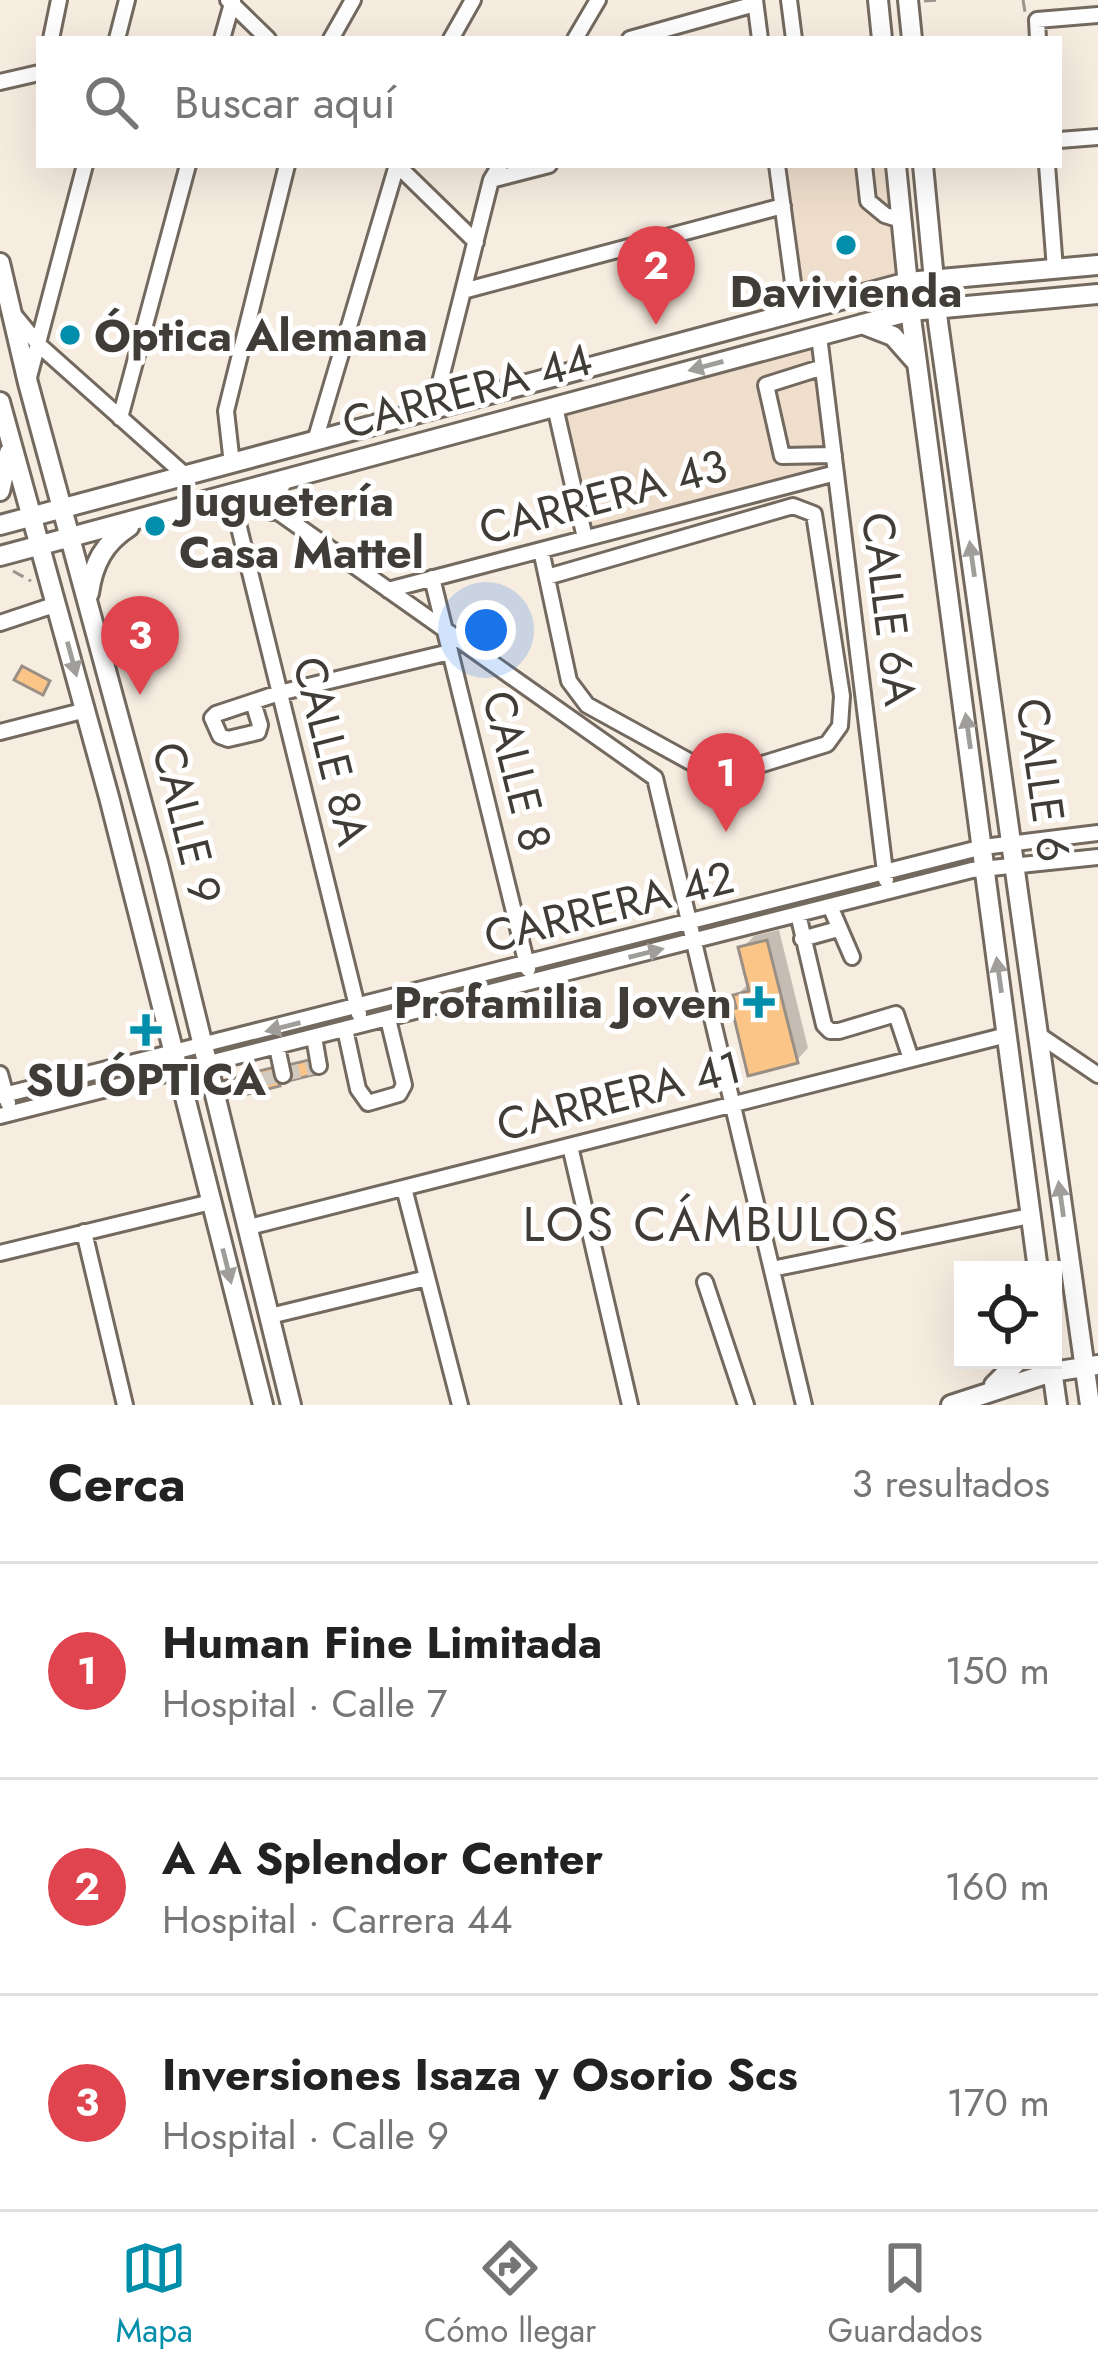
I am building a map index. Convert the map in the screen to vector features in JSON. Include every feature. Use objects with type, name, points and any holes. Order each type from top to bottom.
[{"type":"main road","points":[[878,0],[882,36]]},
{"type":"main road","points":[[912,1],[912,36]]},
{"type":"main road","name":"CALLE 6","points":[[896,168],[1037,1261]]},
{"type":"main road","name":"CALLE 6","points":[[922,168],[937,307],[1049,1106],[1091,1366],[1092,1400]]},
{"type":"main road","points":[[929,236],[948,262],[970,278]]},
{"type":"main road","name":"CALLE 9","points":[[0,263],[158,862],[291,1405]]},
{"type":"main road","name":"CARRERA 44","points":[[0,525],[908,283],[1098,266]]},
{"type":"main road","name":"CARRERA 44","points":[[4,563],[41,547],[148,517],[911,310],[1098,294]]},
{"type":"main road","points":[[861,324],[893,336],[919,366]]},
{"type":"main road","points":[[555,407],[562,384],[602,372],[608,363]]},
{"type":"main road","name":"CALLE 9","points":[[0,402],[109,797],[263,1405]]},
{"type":"main road","points":[[361,429],[399,449]]},
{"type":"main road","points":[[0,491],[7,474],[8,436]]},
{"type":"main road","points":[[273,510],[274,494],[283,481]]},
{"type":"main road","points":[[88,598],[96,563],[105,548],[148,517]]},
{"type":"main road","points":[[109,797],[150,834]]},
{"type":"main road","points":[[139,916],[158,862]]},
{"type":"main road","points":[[1033,983],[1008,1042],[1049,1106]]},
{"type":"main road","points":[[960,1402],[991,1388],[1010,1369]]},
{"type":"main road","points":[[960,1402],[1043,1369]]},
{"type":"main road","points":[[1051,1369],[1056,1405],[1092,1400]]},
{"type":"street","points":[[52,36],[59,0]]},
{"type":"street","points":[[118,36],[127,0]]},
{"type":"street","points":[[333,36],[353,0]]},
{"type":"street","points":[[453,36],[473,0]]},
{"type":"street","points":[[577,36],[598,0]]},
{"type":"street","points":[[789,0],[794,36]]},
{"type":"street","points":[[223,36],[231,1]]},
{"type":"street","points":[[231,1],[265,36]]},
{"type":"street","points":[[640,36],[755,2],[760,36]]},
{"type":"street","points":[[1037,36],[1031,21],[1098,15]]},
{"type":"street","points":[[0,82],[36,74]]},
{"type":"street","points":[[1062,140],[1098,136]]},
{"type":"street","points":[[28,383],[84,168]]},
{"type":"street","points":[[120,418],[187,168]]},
{"type":"street","points":[[232,464],[226,411],[286,168]]},
{"type":"street","points":[[315,441],[396,168]]},
{"type":"street","points":[[400,168],[476,242]]},
{"type":"street","points":[[433,410],[491,180],[498,168]]},
{"type":"street","points":[[491,180],[537,168]]},
{"type":"street","points":[[777,168],[797,312]]},
{"type":"street","points":[[864,168],[868,201],[901,220]]},
{"type":"street","points":[[1047,168],[1055,269]]},
{"type":"street","points":[[463,291],[783,206]]},
{"type":"street","points":[[11,311],[39,345],[186,476]]},
{"type":"street","name":"CALLE 6A","points":[[819,335],[888,891]]},
{"type":"street","points":[[779,488],[782,456],[766,385],[823,367]]},
{"type":"street","points":[[555,407],[584,538]]},
{"type":"street","points":[[782,456],[833,455]]},
{"type":"street","name":"CARRERA 43","points":[[388,590],[836,473]]},
{"type":"street","points":[[239,493],[273,510],[655,778],[804,1405]]},
{"type":"street","name":"CALLE 8A","points":[[239,493],[279,693],[362,1025]]},
{"type":"street","points":[[541,550],[569,681],[587,705],[705,770],[730,774],[827,744],[841,726],[842,696],[814,514],[805,508],[793,506],[547,577]]},
{"type":"street","name":"CALLE 8","points":[[432,578],[531,982]]},
{"type":"street","points":[[0,622],[57,604]]},
{"type":"street","points":[[253,702],[450,652]]},
{"type":"street","points":[[0,732],[86,710]]},
{"type":"street","name":"CARRERA 42","points":[[3,1095],[277,1047],[888,891],[984,857],[1013,841],[1098,833]]},
{"type":"street","name":"CARRERA 42","points":[[205,1056],[357,1008],[885,874],[984,857],[1017,864],[1098,856]]},
{"type":"street","points":[[830,906],[852,957]]},
{"type":"street","points":[[799,914],[824,1025],[838,1031],[896,1015],[911,1059]]},
{"type":"street","points":[[802,939],[838,929]]},
{"type":"street","points":[[345,1029],[358,1089],[368,1103],[399,1094],[404,1085],[388,1018]]},
{"type":"street","points":[[1039,1035],[1098,1075]]},
{"type":"street","points":[[314,1037],[319,1066]]},
{"type":"street","name":"CARRERA 41","points":[[249,1227],[911,1059],[1008,1042]]},
{"type":"street","points":[[277,1047],[282,1075]]},
{"type":"street","name":"CARRERA 42","points":[[5,1115],[176,1062]]},
{"type":"street","points":[[0,1074],[5,1115]]},
{"type":"street","points":[[213,1092],[242,1085]]},
{"type":"street","points":[[570,1146],[630,1405]]},
{"type":"street","points":[[404,1188],[460,1405]]},
{"type":"street","points":[[0,1253],[211,1202]]},
{"type":"street","points":[[772,1269],[1030,1216]]},
{"type":"street","points":[[85,1232],[124,1405]]},
{"type":"street","points":[[270,1316],[427,1278]]},
{"type":"street","points":[[705,1282],[746,1405]]},
{"type":"path","points":[[912,1],[938,0]]},
{"type":"path","points":[[1023,0],[1031,21]]},
{"type":"path","points":[[22,574],[27,562]]},
{"type":"path","points":[[4,563],[38,590]]},
{"type":"shaded area","points":[[777,168],[896,168],[908,282],[797,312]]},
{"type":"shaded area","points":[[819,336],[836,473],[585,538],[555,407]]},
{"type":"building","points":[[22,666],[50,681],[43,695],[14,680]]},
{"type":"building","name":"Profamilia Joven","points":[[767,940],[798,1063],[748,1076],[732,1009],[736,1008],[733,995],[749,991],[738,947]]},
{"type":"building","points":[[317,1058],[321,1073],[288,1081],[284,1066]]},
{"type":"building","points":[[275,1067],[280,1086],[244,1095],[239,1076]]},
{"type":"tunnel","points":[[286,1074],[319,1066]]},
{"type":"tunnel","points":[[242,1085],[277,1076]]},
{"type":"place","name":"Davivienda","points":[[846,245]]},
{"type":"place","name":"A A Splendor Center","points":[[656,325]]},
{"type":"place","name":"Óptica Alemana","points":[[70,335]]},
{"type":"place","name":"Juguetería Casa Mattel","points":[[155,526]]},
{"type":"place","name":"Inversiones Isaza y Osorio Scs","points":[[140,695]]},
{"type":"place","name":"Human Fine Limitada","points":[[726,832]]},
{"type":"place","name":"Profamilia Joven","points":[[759,1002]]},
{"type":"place","name":"SU ÓPTICA","points":[[146,1030]]},
{"type":"district","name":"LOS CÁMBULOS","points":[[712,1224]]}]
